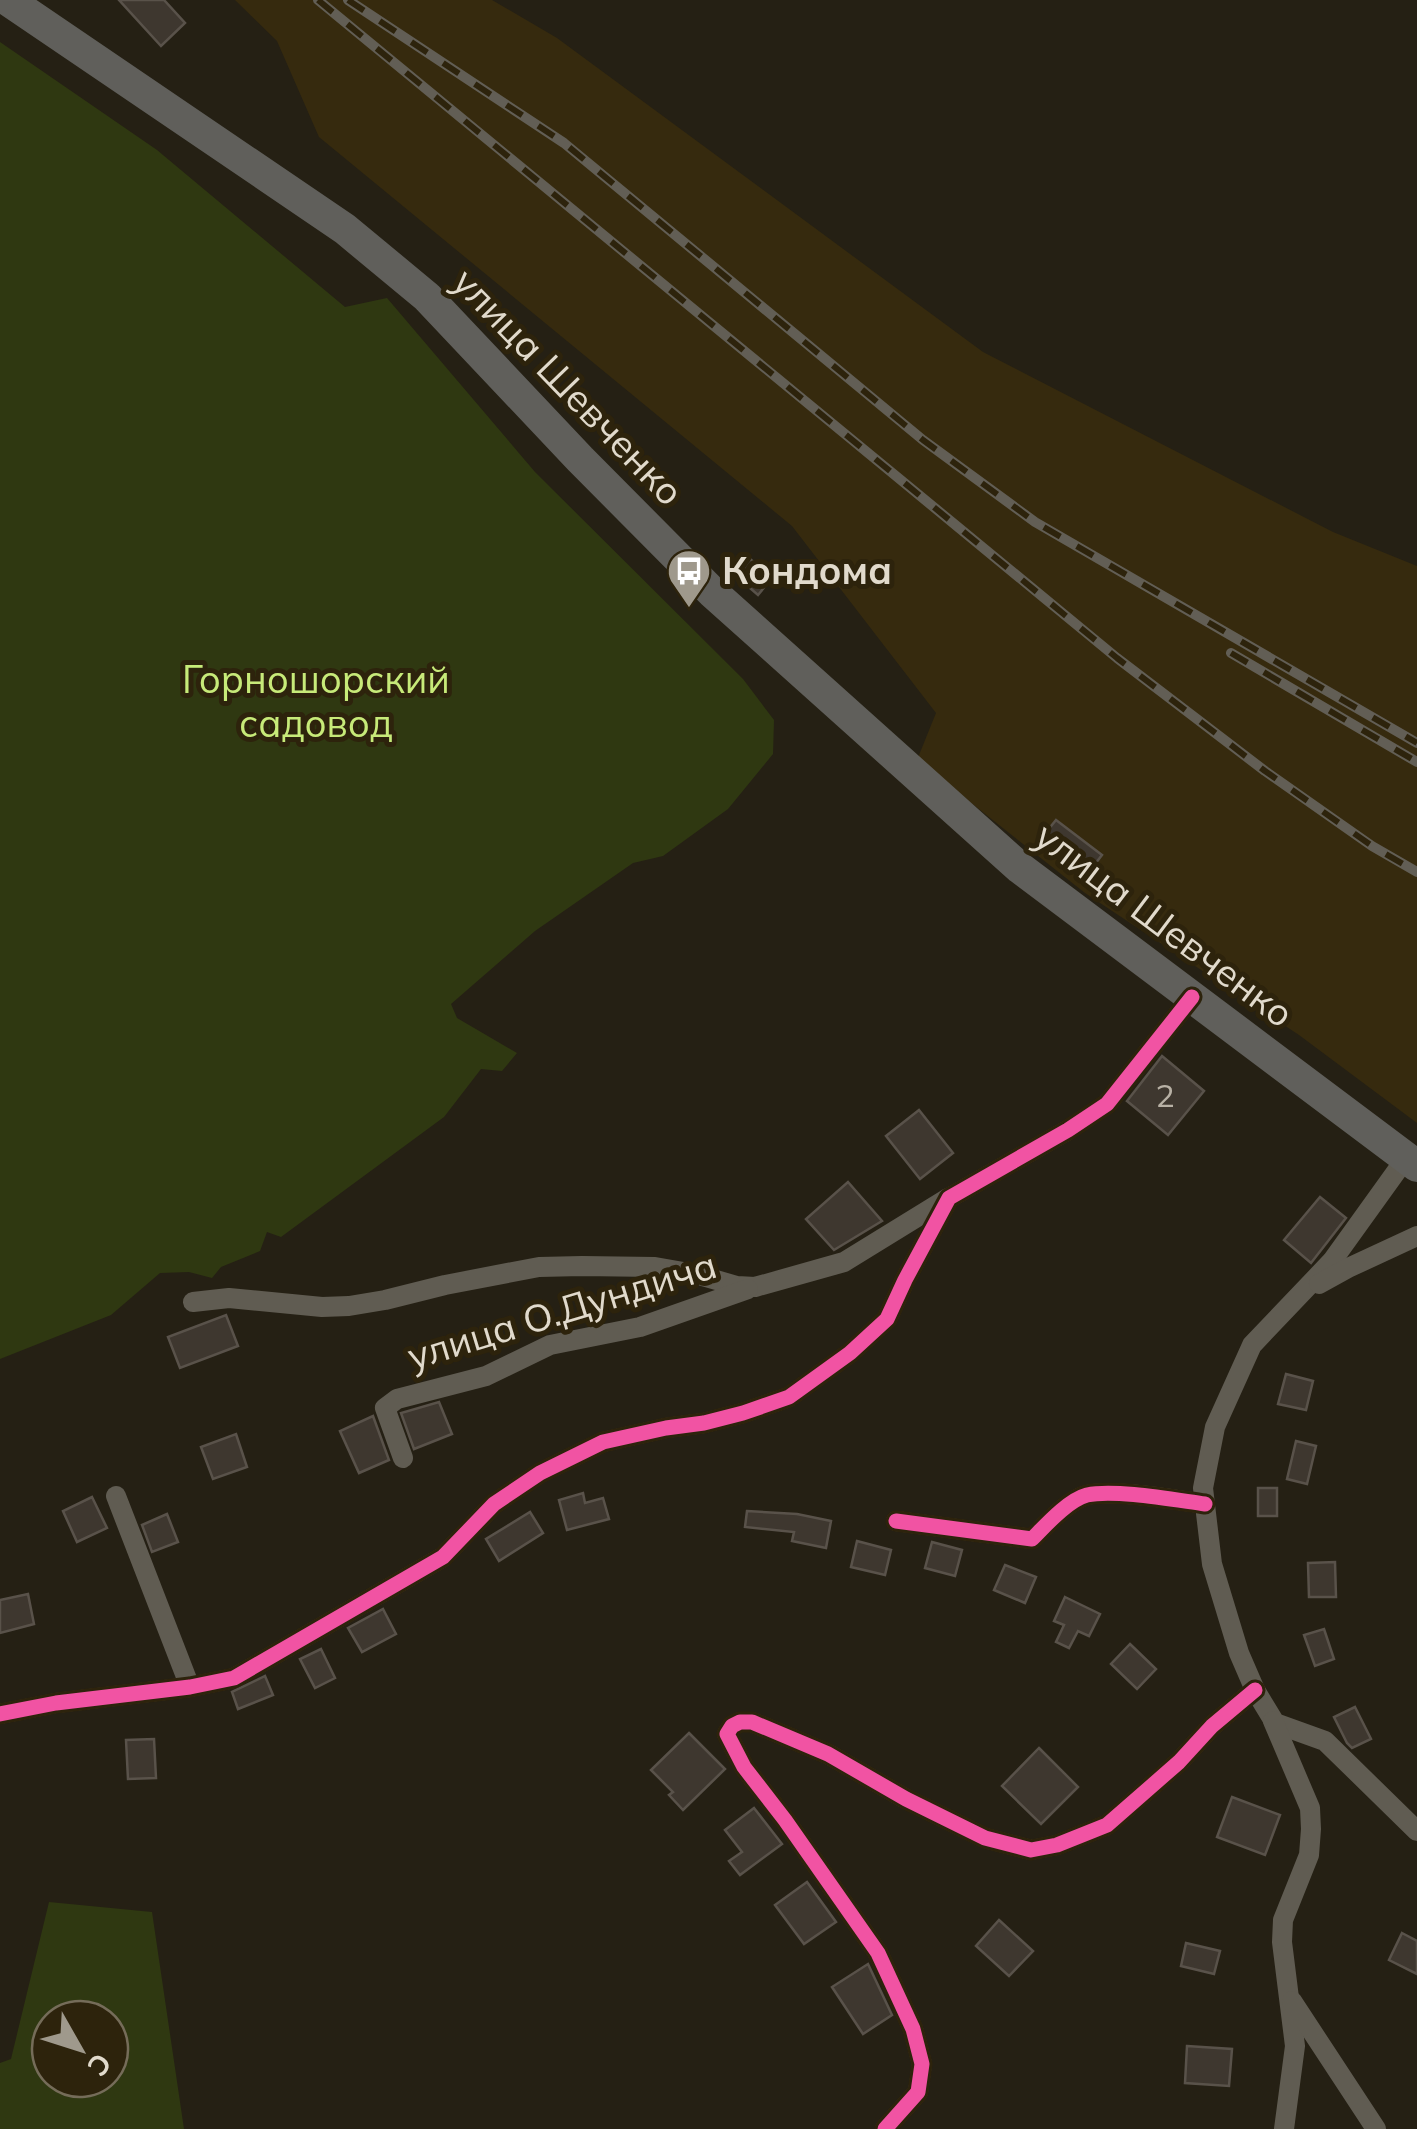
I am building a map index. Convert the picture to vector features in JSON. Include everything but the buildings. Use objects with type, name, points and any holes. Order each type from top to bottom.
[{"type":"main road","name":"улица Шевченко","points":[[8,0],[345,230],[426,297],[712,592],[1020,868],[1412,1162]]},
{"type":"street","name":"улица О.Дундича","points":[[403,1458],[386,1408],[397,1399],[486,1376],[550,1345],[640,1327],[755,1287],[844,1262],[1107,1104],[1192,997]]},
{"type":"street","points":[[1284,2129],[1294,2046],[1283,1920],[1308,1855],[1310,1808],[1273,1721],[1238,1653],[1212,1564],[1203,1488],[1215,1427],[1252,1345],[1332,1261],[1412,1162]]},
{"type":"street","points":[[0,1714],[234,1678],[442,1557],[494,1504],[540,1473],[603,1442],[704,1423],[789,1397],[850,1353],[887,1319],[949,1198]]},
{"type":"street","points":[[1295,1298],[1417,1236]]},
{"type":"street","name":"улица О.Дундича","points":[[193,1302],[228,1298],[349,1306],[539,1267],[655,1266],[755,1287]]},
{"type":"street","points":[[896,1521],[1032,1539],[1058,1513],[1084,1495],[1123,1494],[1205,1504]]},
{"type":"street","points":[[116,1496],[190,1687]]},
{"type":"street","points":[[884,2129],[918,2092],[922,2064],[913,2029],[878,1953],[744,1768],[727,1734],[732,1726],[752,1722],[828,1754],[906,1800],[985,1838],[1031,1850],[1108,1825],[1254,1690]]},
{"type":"street","points":[[1273,1721],[1325,1741],[1417,1831]]},
{"type":"street","points":[[1287,1992],[1376,2129]]},
{"type":"shaded area","points":[[235,0],[492,0],[557,38],[983,352],[1333,532],[1417,566],[1417,1123],[1299,1035],[1085,893],[917,760],[936,713],[792,526],[319,137],[277,41]]},
{"type":"green space","name":"Горношорский садовод","points":[[0,42],[157,150],[345,307],[387,298],[535,472],[743,679],[774,720],[773,754],[728,809],[663,856],[633,863],[535,931],[451,1004],[457,1018],[517,1053],[502,1071],[481,1069],[444,1117],[281,1237],[267,1232],[260,1251],[221,1267],[212,1278],[189,1272],[160,1273],[111,1315],[0,1359]]},
{"type":"green space","points":[[49,1902],[152,1912],[184,2129],[0,2129],[0,2063],[11,2059]]},
{"type":"railway","points":[[318,0],[1117,658],[1265,771],[1372,846],[1417,872]]},
{"type":"railway","points":[[348,0],[564,143],[923,440],[1035,522],[1417,743]]},
{"type":"railway","points":[[1231,653],[1417,762]]},
{"type":"cycle path","points":[[0,1714],[234,1678],[443,1557],[494,1504],[540,1473],[603,1442],[704,1423],[789,1397],[850,1353],[887,1319],[949,1198],[1107,1104],[1192,997]]},
{"type":"cycle path","points":[[896,1521],[1032,1539],[1065,1508],[1087,1495],[1129,1494],[1205,1504]]},
{"type":"cycle path","points":[[885,2129],[918,2092],[922,2064],[913,2029],[878,1953],[744,1767],[727,1734],[732,1726],[752,1722],[828,1754],[985,1838],[1031,1850],[1057,1845],[1107,1825],[1255,1690]]},
{"type":"place","name":"Кондома","points":[[689,609]]}]
